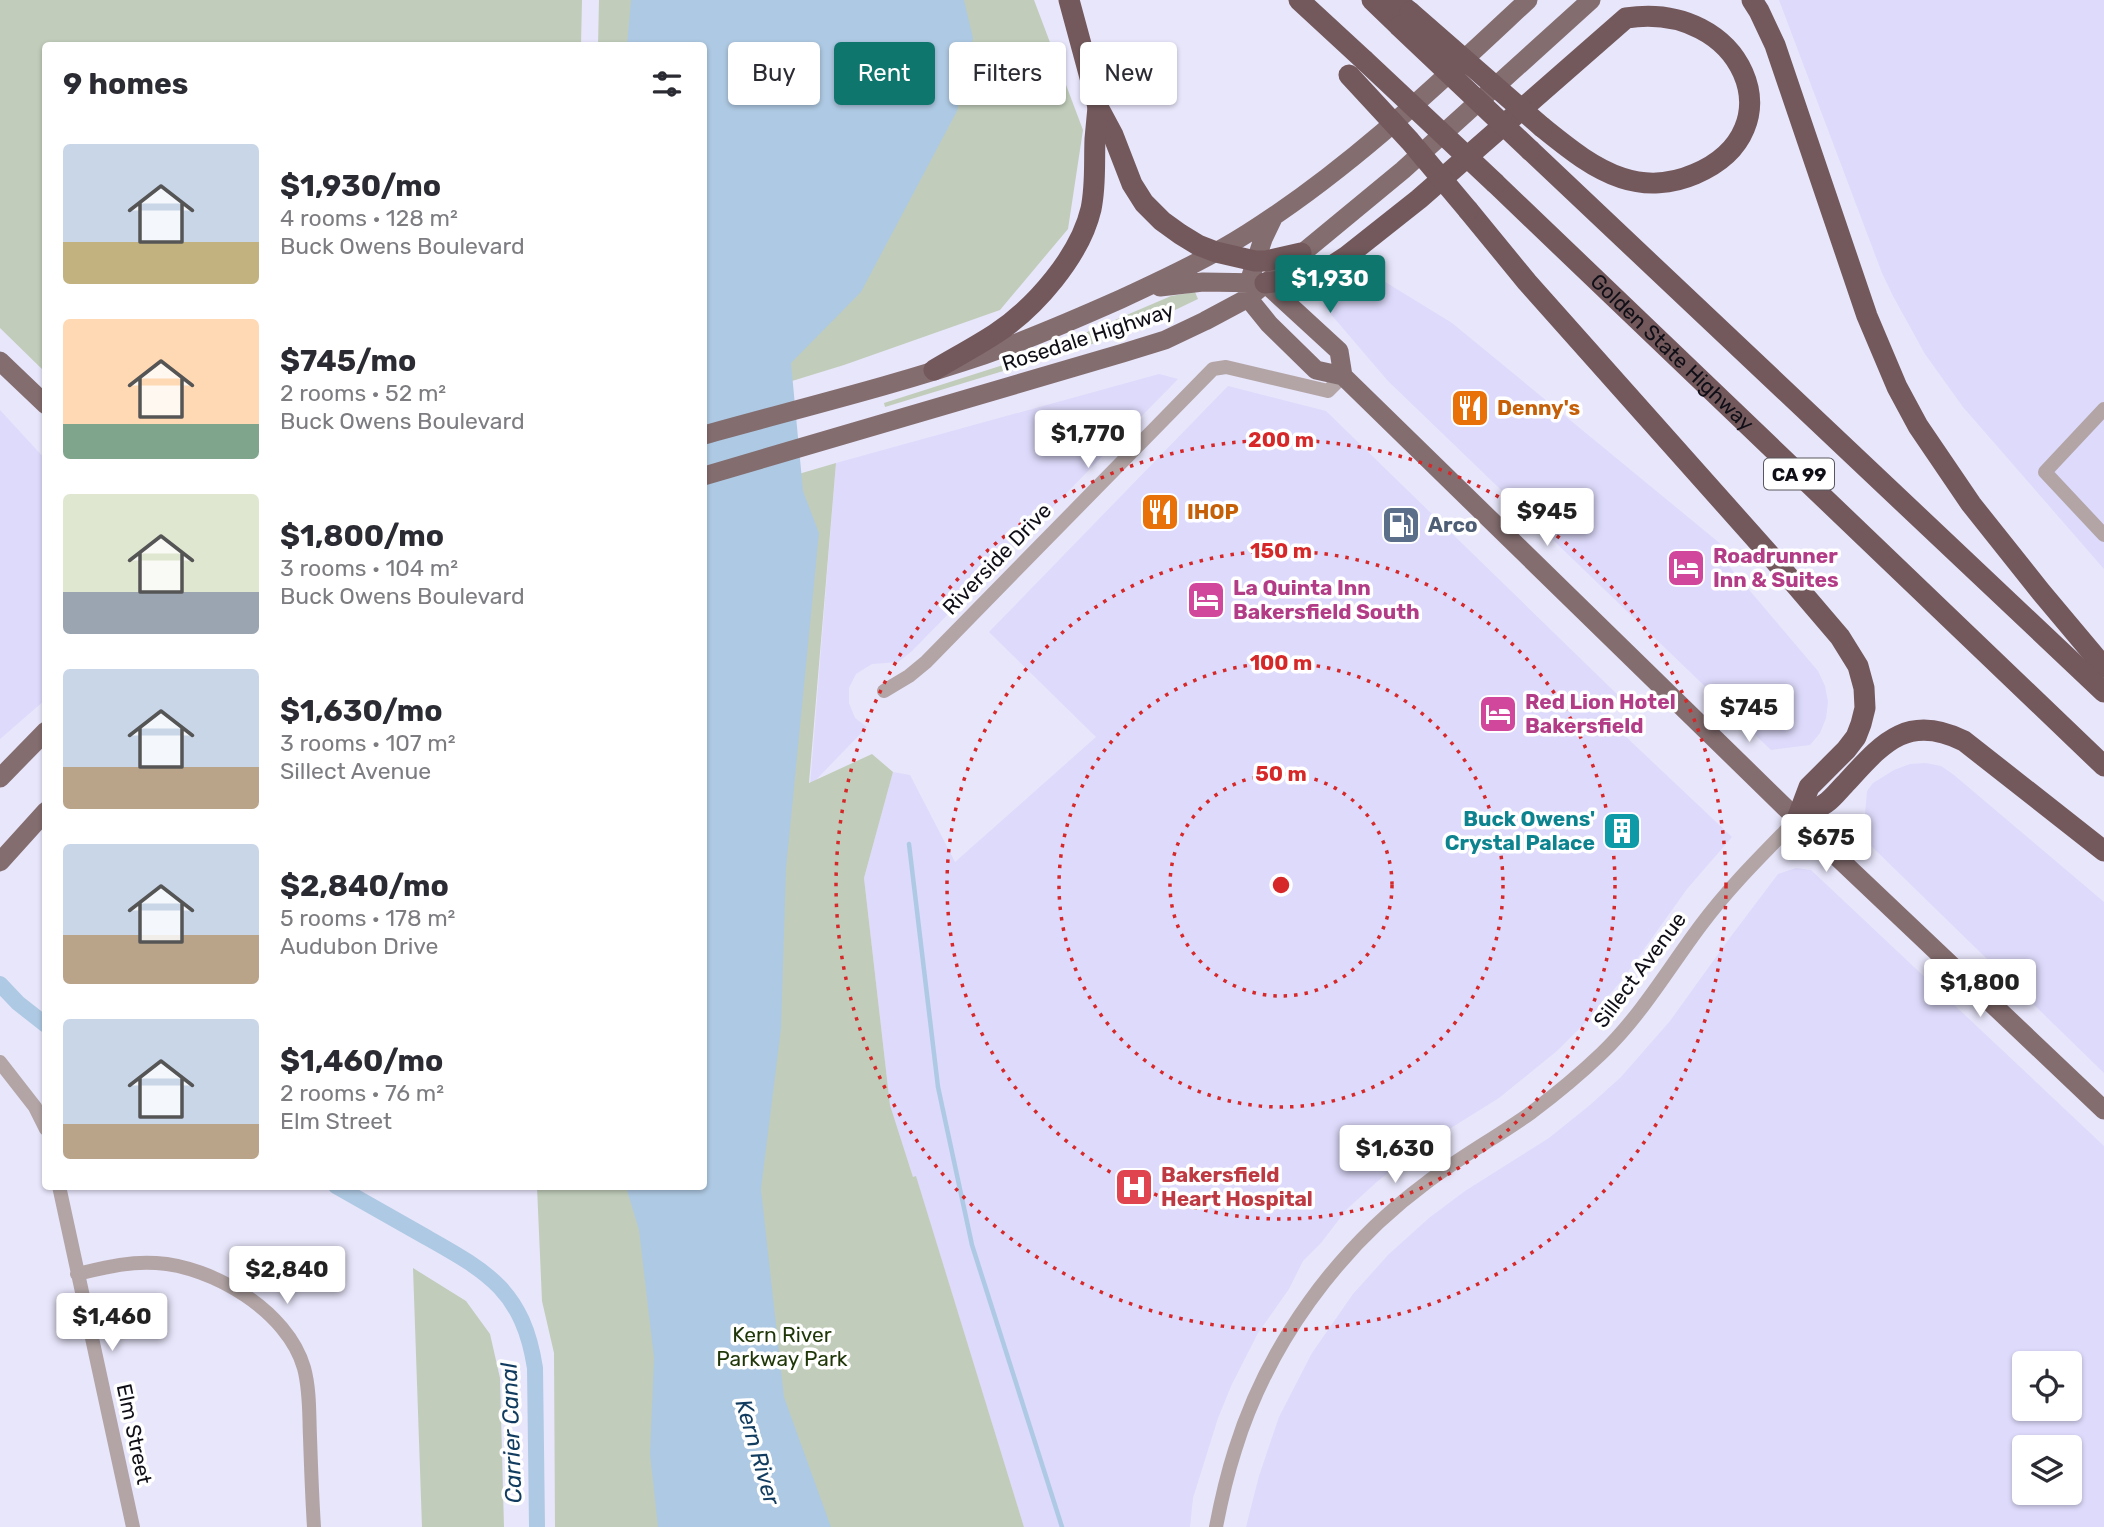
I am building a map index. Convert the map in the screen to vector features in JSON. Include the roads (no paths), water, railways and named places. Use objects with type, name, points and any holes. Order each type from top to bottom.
[{"type":"highway","points":[[1069,0],[1098,107],[1113,135],[1132,184],[1144,203],[1180,234],[1216,252],[1255,261],[1280,259],[1301,253]]},
{"type":"highway","name":"Golden State Highway","points":[[1299,0],[1333,32],[1356,67],[1495,183],[2104,766]]},
{"type":"highway","name":"CA 99","points":[[1372,0],[1401,13],[1530,150],[2104,692]]},
{"type":"highway","points":[[1752,0],[1775,45],[1863,305],[1897,387],[1918,426],[1971,504],[2040,592],[2104,667]]},
{"type":"highway","points":[[1254,288],[1315,277],[1347,256],[1419,199],[1626,18],[1644,11],[1675,9],[1707,20],[1730,40],[1739,53],[1749,80],[1746,116],[1738,136],[1715,163],[1682,180],[1645,183],[1622,178],[1577,155],[1542,127],[1401,13]]},
{"type":"highway","points":[[1356,67],[1410,141],[1527,282],[1770,555],[1840,637],[1858,666],[1864,688],[1864,708],[1856,737],[1809,788],[1797,819]]},
{"type":"highway","points":[[934,370],[996,333],[1024,311],[1061,270],[1087,223],[1091,207],[1096,183],[1095,140],[1098,107]]},
{"type":"highway","points":[[1797,819],[1826,803],[1887,741],[1909,731],[1931,731],[1964,741],[2104,851]]},
{"type":"main road","name":"Rosedale Highway","points":[[707,434],[984,355],[1142,290],[1216,252],[1321,182],[1395,122],[1528,0]]},
{"type":"main road","name":"Rosedale Highway","points":[[707,475],[1165,340],[1205,321],[1301,253],[1403,170],[1591,0]]},
{"type":"main road","points":[[1275,215],[1255,261],[1252,305],[1269,324],[1316,370],[1343,376],[1797,819],[2104,1110]]},
{"type":"main road","points":[[1142,290],[1203,282],[1254,288],[1339,351],[1343,376]]},
{"type":"main road","points":[[0,361],[42,401]]},
{"type":"main road","points":[[0,778],[42,735]]},
{"type":"main road","points":[[0,862],[42,815]]},
{"type":"street","name":"Riverside Drive","points":[[884,691],[918,670],[1213,369],[1226,368],[1328,391],[1343,376]]},
{"type":"street","points":[[2104,409],[2045,472],[2104,536]]},
{"type":"street","name":"Sillect Avenue","points":[[1216,1527],[1235,1448],[1252,1404],[1285,1339],[1324,1282],[1388,1213],[1425,1183],[1530,1113],[1568,1084],[1603,1052],[1649,998],[1720,901],[1797,819]]},
{"type":"street","points":[[0,1062],[35,1107],[42,1121]]},
{"type":"street","points":[[0,1077],[23,1093]]},
{"type":"street","name":"Elm Street","points":[[60,1190],[133,1527]]},
{"type":"street","points":[[77,1273],[132,1263],[181,1267],[205,1275],[246,1296],[264,1308],[280,1325],[303,1365],[308,1388],[314,1527]]},
{"type":"water","name":"Kern River","points":[[631,0],[964,0],[973,38],[972,42],[949,42],[949,105],[958,105],[957,111],[861,292],[791,363],[803,491],[819,533],[786,869],[781,1029],[761,1189],[784,1397],[831,1527],[658,1527],[650,1454],[654,1358],[639,1230],[627,1190],[707,1190],[707,42],[627,42]]},
{"type":"waterway","points":[[909,844],[938,1087],[972,1245],[1062,1527]]},
{"type":"waterway","name":"Carrier Canal","points":[[0,984],[42,1022]]},
{"type":"waterway","name":"Carrier Canal","points":[[343,1190],[468,1261],[499,1287],[512,1302],[522,1320],[535,1368],[537,1527]]},
{"type":"place","name":"Denny's","points":[[1470,408]]},
{"type":"place","name":"IHOP","points":[[1160,512]]},
{"type":"place","name":"Arco","points":[[1401,525]]},
{"type":"place","name":"Roadrunner Inn & Suites","points":[[1686,568]]},
{"type":"place","name":"La Quinta Inn Bakersfield South","points":[[1206,600]]},
{"type":"place","name":"Red Lion Hotel Bakersfield","points":[[1498,714]]},
{"type":"place","name":"Buck Owens' Crystal Palace","points":[[1622,831]]},
{"type":"place","name":"Bakersfield Heart Hospital","points":[[1134,1187]]},
{"type":"park label","name":"Kern River Parkway Park","points":[[782,1347]]}]
